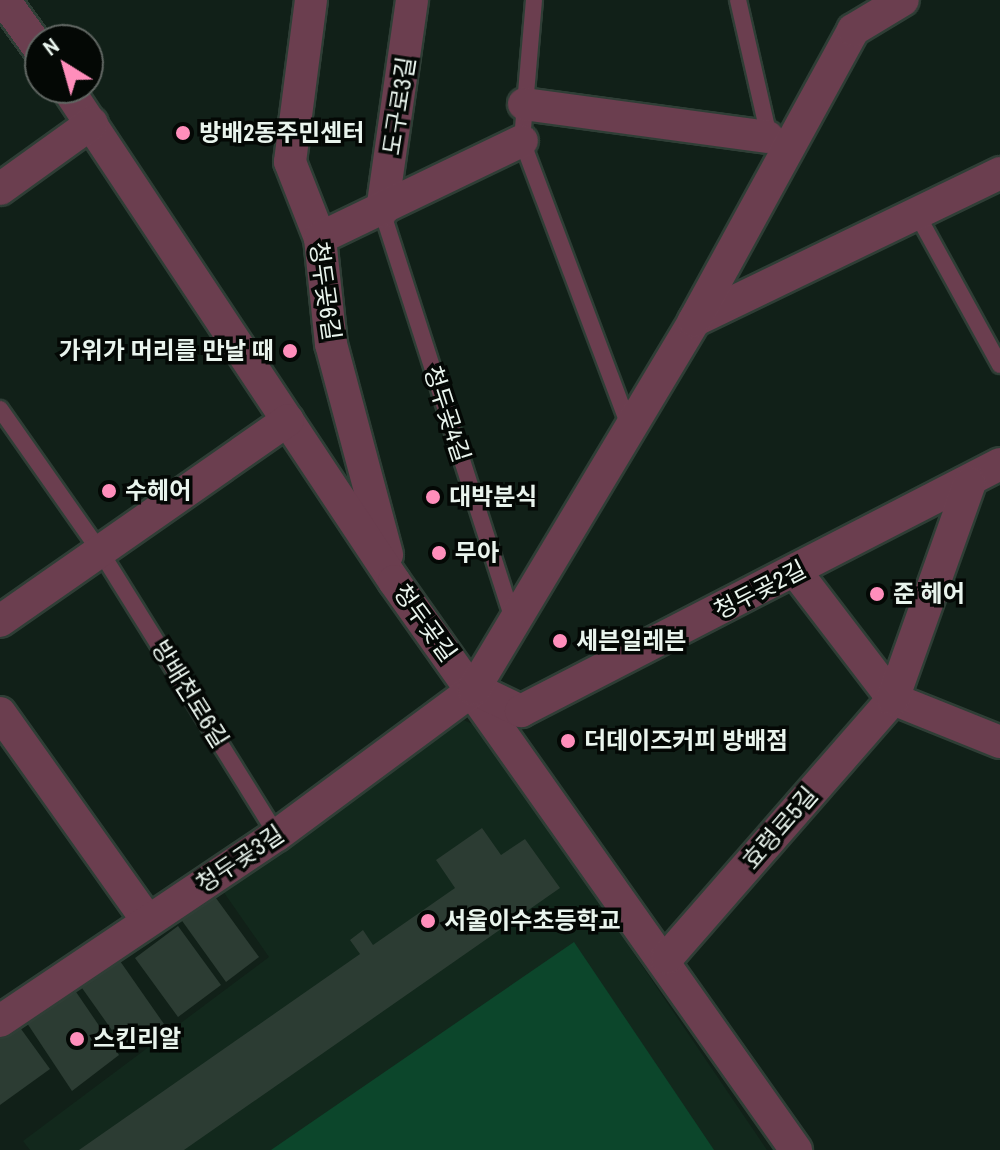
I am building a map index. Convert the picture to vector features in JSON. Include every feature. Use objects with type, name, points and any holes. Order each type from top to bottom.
[{"type":"street","points":[[4,0],[24,28]]},
{"type":"street","name":"청두곶6길","points":[[311,0],[290,162],[320,238],[331,344],[394,581]]},
{"type":"street","name":"도구로3길","points":[[382,211],[412,0]]},
{"type":"street","points":[[474,689],[512,616],[628,423],[694,321],[773,151],[853,30],[903,0]]},
{"type":"street","name":"청두곶길","points":[[78,104],[394,581],[667,958],[796,1150]]},
{"type":"street","points":[[524,104],[773,151]]},
{"type":"street","points":[[0,189],[92,123]]},
{"type":"street","points":[[320,238],[382,211],[522,141]]},
{"type":"street","points":[[694,321],[918,216],[1000,173]]},
{"type":"street","points":[[0,621],[102,554],[288,420]]},
{"type":"street","name":"청두곶2길","points":[[474,689],[521,711],[970,483],[1000,464]]},
{"type":"street","name":"효령로5길","points":[[667,958],[893,699],[970,483]]},
{"type":"street","points":[[796,572],[893,699],[1000,742]]},
{"type":"street","name":"청두곶3길","points":[[0,1021],[277,835],[474,689]]},
{"type":"street","points":[[0,713],[148,921]]},
{"type":"lane","points":[[534,0],[522,141],[628,423]]},
{"type":"lane","points":[[738,0],[773,151]]},
{"type":"lane","name":"청두곶4길","points":[[382,211],[512,616]]},
{"type":"lane","points":[[918,216],[1000,365]]},
{"type":"lane","name":"방배천로6길","points":[[0,409],[102,554],[277,835]]},
{"type":"shaded area","name":"서울이수초등학교","points":[[457,717],[481,728],[767,1150],[30,1150],[23,1141],[269,957],[218,884]]},
{"type":"green space","points":[[574,942],[714,1150],[271,1150]]},
{"type":"building","points":[[482,828],[501,855],[525,839],[560,888],[184,1150],[79,1150],[360,954],[350,940],[363,930],[373,945],[455,888],[436,860]]},
{"type":"building","points":[[213,894],[259,957],[226,982],[180,918]]},
{"type":"building","points":[[178,926],[221,985],[178,1017],[135,958]]},
{"type":"building","points":[[120,961],[164,1024],[126,1050],[82,988]]},
{"type":"building","points":[[72,986],[119,1055],[72,1091],[23,1017]]},
{"type":"building","points":[[16,1022],[50,1069],[0,1105],[0,1032]]},
{"type":"place","name":"방배2동주민센터","points":[[183,133]]},
{"type":"place","name":"가위가 머리를 만날 때","points":[[290,351]]},
{"type":"place","name":"수헤어","points":[[109,491]]},
{"type":"place","name":"대박분식","points":[[433,497]]},
{"type":"place","name":"무아","points":[[439,553]]},
{"type":"place","name":"준 헤어","points":[[877,594]]},
{"type":"place","name":"세븐일레븐","points":[[560,641]]},
{"type":"place","name":"더데이즈커피 방배점","points":[[568,741]]},
{"type":"place","name":"서울이수초등학교","points":[[428,921]]},
{"type":"place","name":"스킨리알","points":[[77,1039]]}]
